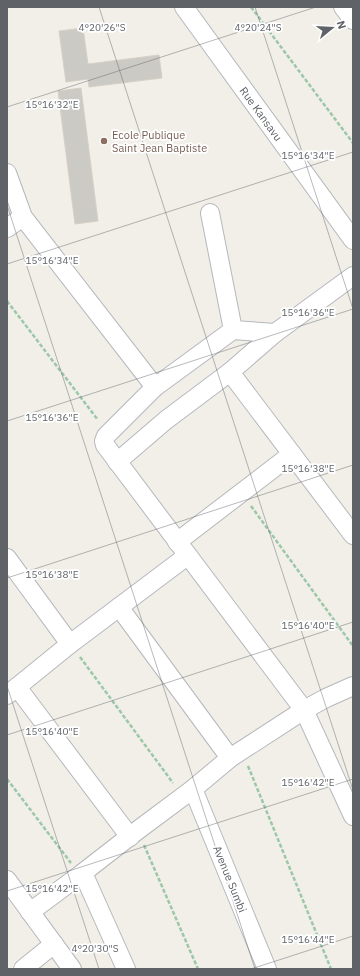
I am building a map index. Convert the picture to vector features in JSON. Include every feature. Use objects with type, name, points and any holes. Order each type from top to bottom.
[{"type":"street","name":"Rue Kansavu","points":[[184,7],[353,240]]},
{"type":"street","points":[[343,7],[353,20]]},
{"type":"street","points":[[7,173],[23,217],[155,387]]},
{"type":"street","points":[[210,212],[234,330]]},
{"type":"street","points":[[7,228],[23,217]]},
{"type":"street","points":[[117,462],[166,420],[230,372],[275,333],[353,276]]},
{"type":"street","points":[[275,333],[234,330],[155,387],[106,436],[104,441],[105,446],[304,710],[353,816]]},
{"type":"street","points":[[230,372],[353,535]]},
{"type":"street","points":[[134,833],[12,691],[119,607],[241,493],[292,454]]},
{"type":"street","points":[[7,558],[70,644]]},
{"type":"street","points":[[119,607],[236,754]]},
{"type":"street","points":[[30,912],[188,793],[236,754],[304,710],[353,686]]},
{"type":"street","name":"Avenue Sumbi","points":[[188,793],[267,969]]},
{"type":"street","points":[[82,874],[126,969]]},
{"type":"street","points":[[7,880],[72,969]]},
{"type":"street","points":[[23,969],[54,944]]},
{"type":"path","points":[[251,7],[353,143]]},
{"type":"path","points":[[7,301],[108,434]]},
{"type":"path","points":[[241,493],[353,646]]},
{"type":"path","points":[[70,644],[188,793]]},
{"type":"path","points":[[236,754],[331,969]]},
{"type":"path","points":[[7,779],[82,874]]},
{"type":"path","points":[[134,833],[198,969]]},
{"type":"building","points":[[83,28],[88,64],[159,55],[162,78],[89,87],[88,79],[66,82],[59,31]]},
{"type":"building","points":[[81,88],[98,221],[75,224],[58,91]]},
{"type":"place","name":"Ecole Publique Saint Jean Baptiste","points":[[104,141]]}]
